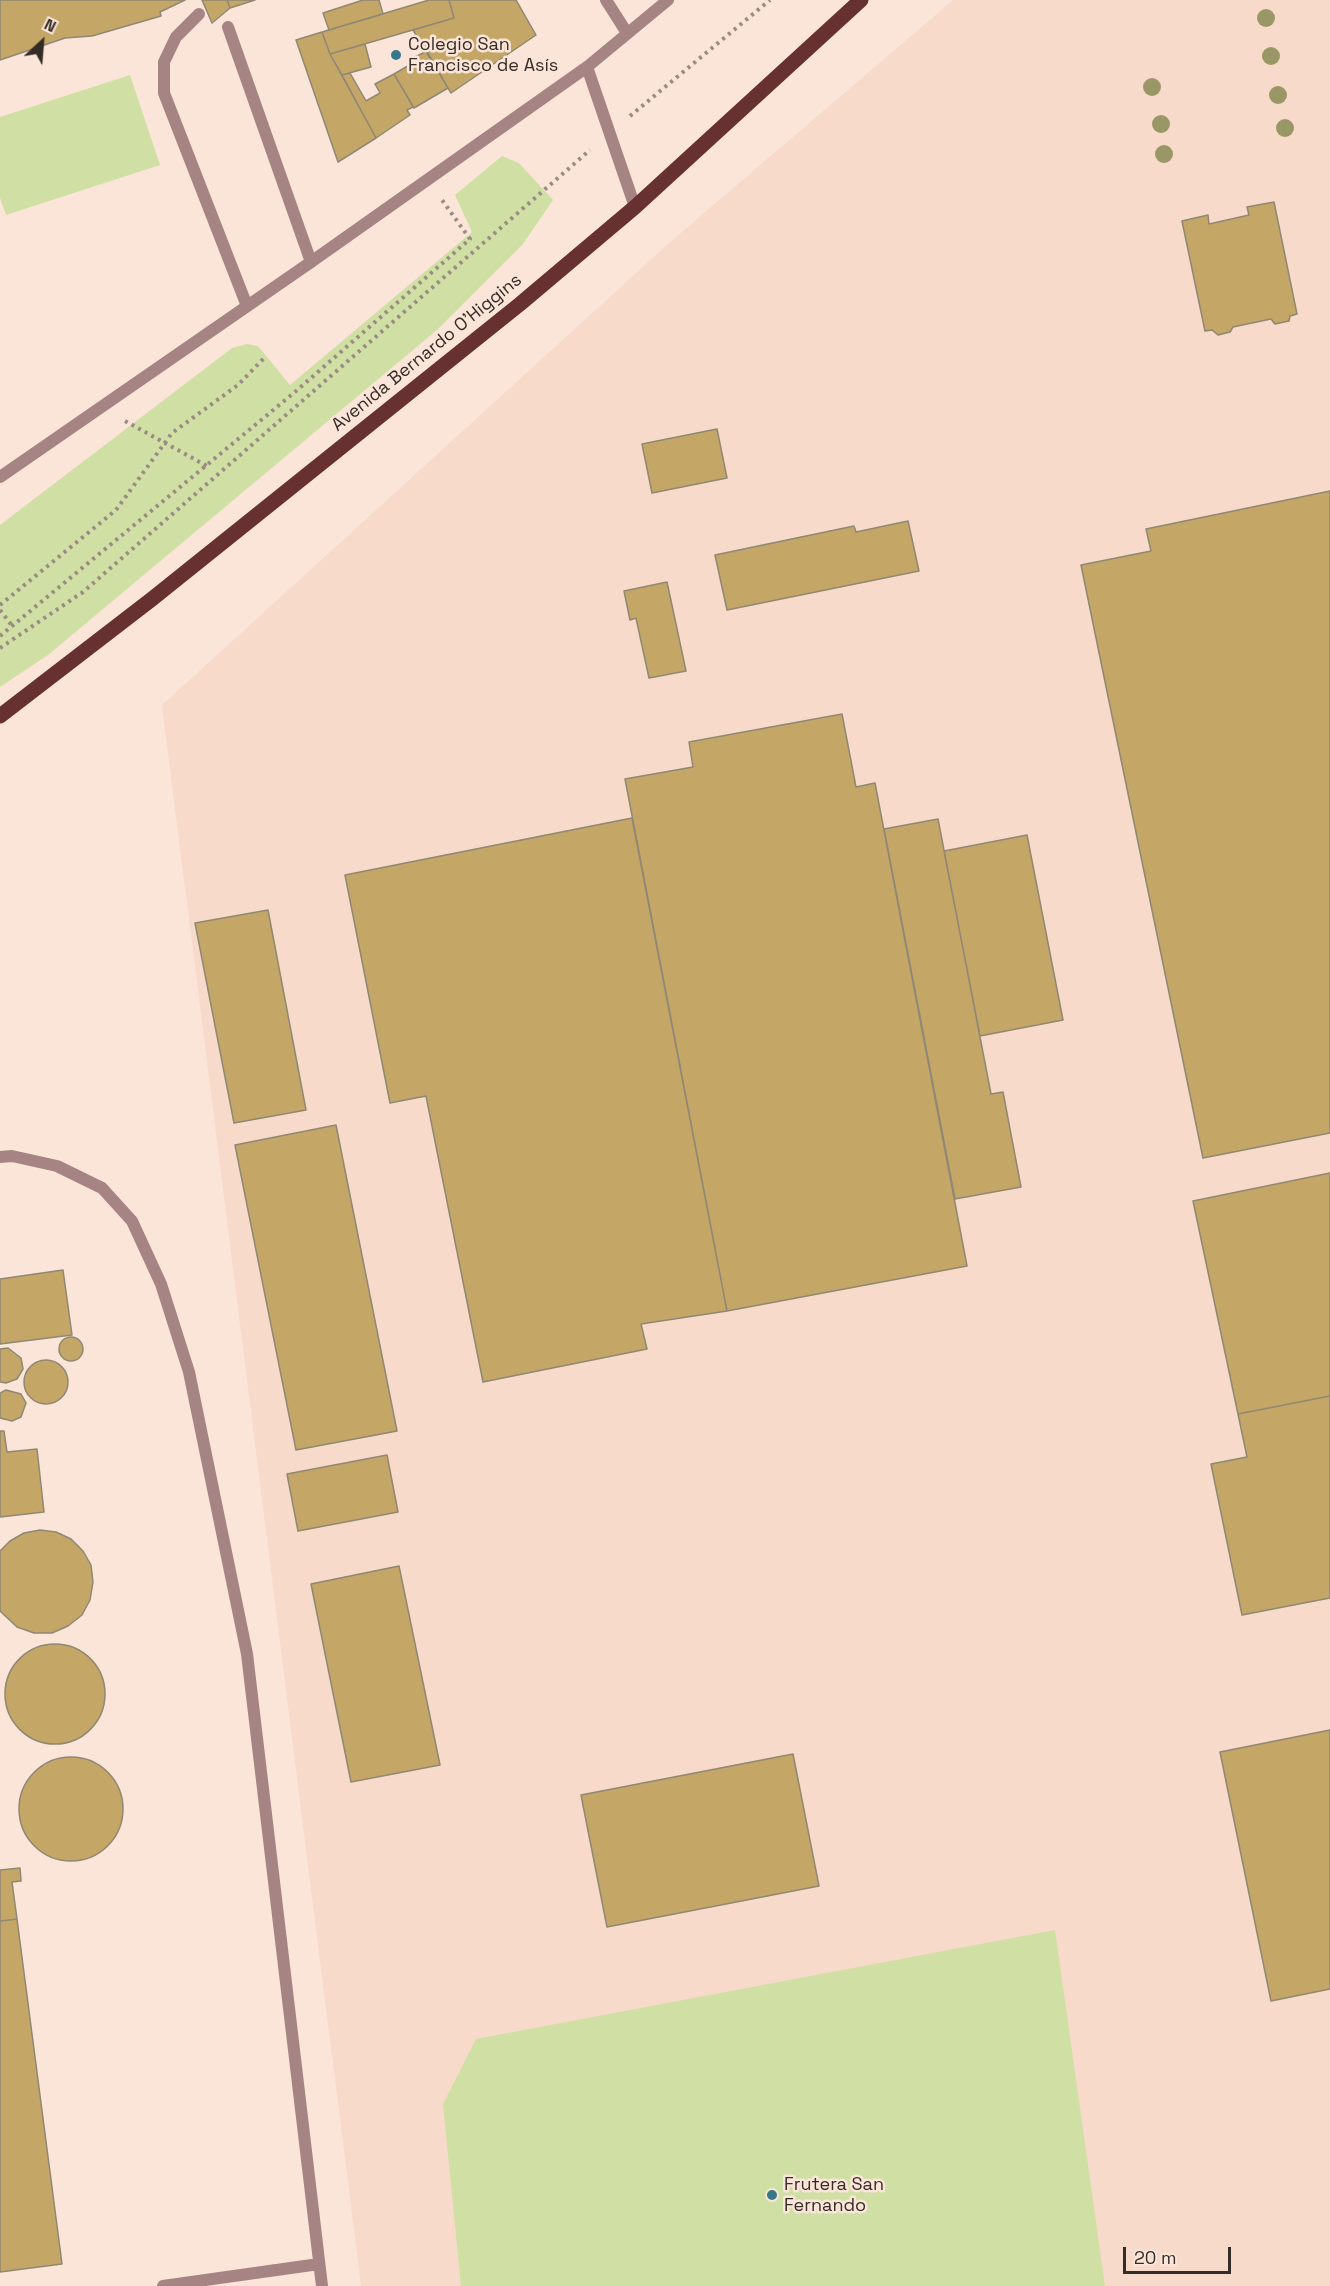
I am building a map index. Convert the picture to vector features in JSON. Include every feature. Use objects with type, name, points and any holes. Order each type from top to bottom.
[{"type":"main road","name":"Avenida Bernardo O'Higgins","points":[[0,716],[152,598],[520,304],[635,207],[861,0]]},
{"type":"street","points":[[606,0],[627,33]]},
{"type":"street","points":[[0,477],[311,262],[587,67],[668,0]]},
{"type":"street","points":[[199,14],[176,37],[164,62],[164,93],[247,306]]},
{"type":"street","points":[[228,27],[311,262]]},
{"type":"street","points":[[587,67],[635,207]]},
{"type":"street","points":[[0,1157],[12,1156],[57,1166],[102,1188],[132,1221],[160,1284],[189,1372],[247,1654],[322,2286]]},
{"type":"street","points":[[163,2286],[320,2264]]},
{"type":"path","points":[[0,648],[83,592],[610,133],[770,0]]},
{"type":"path","points":[[0,636],[207,466],[470,239],[428,180]]},
{"type":"path","points":[[0,605],[116,510],[165,443],[182,424],[238,385],[266,356]]},
{"type":"path","points":[[101,407],[207,466]]},
{"type":"path","points":[[0,610],[13,627]]},
{"type":"shaded area","points":[[953,0],[1330,0],[1330,2286],[361,2286],[162,705],[669,243]]},
{"type":"green space","points":[[130,75],[160,165],[6,215],[0,198],[0,117]]},
{"type":"green space","points":[[502,156],[519,163],[553,200],[523,244],[437,330],[48,655],[0,687],[0,525],[232,348],[247,344],[258,346],[290,385],[472,232],[455,195]]},
{"type":"green space","name":"Frutera San Fernando","points":[[1055,1930],[1105,2286],[461,2286],[443,2104],[476,2039]]},
{"type":"building","points":[[0,0],[185,0],[160,12],[161,16],[92,36],[65,38],[0,60]]},
{"type":"building","points":[[202,0],[227,0],[230,8],[212,23]]},
{"type":"building","points":[[227,0],[255,0],[230,8]]},
{"type":"building","points":[[363,0],[379,0],[383,14],[329,30],[323,13]]},
{"type":"building","points":[[429,0],[449,0],[454,18],[330,54],[322,32]]},
{"type":"building","points":[[449,0],[516,0],[536,35],[451,93],[413,30],[454,18]]},
{"type":"building","points":[[322,32],[330,54],[376,138],[338,162],[296,40]]},
{"type":"building","points":[[365,44],[371,67],[342,75],[330,54]]},
{"type":"building","points":[[427,51],[448,88],[414,108],[394,74],[413,63],[411,59]]},
{"type":"building","points":[[350,73],[366,101],[380,93],[375,84],[394,74],[413,107],[407,110],[410,115],[376,138],[342,75]]},
{"type":"building","points":[[1274,202],[1297,314],[1290,316],[1289,321],[1275,324],[1271,319],[1233,327],[1230,332],[1218,335],[1212,330],[1205,331],[1182,221],[1208,215],[1209,224],[1249,215],[1247,207]]},
{"type":"building","points":[[717,429],[727,478],[652,493],[642,444]]},
{"type":"building","points":[[1330,491],[1330,1133],[1203,1158],[1081,565],[1151,551],[1146,529]]},
{"type":"building","points":[[908,521],[919,571],[727,610],[715,555],[854,526],[856,532]]},
{"type":"building","points":[[667,582],[686,671],[649,678],[636,618],[630,620],[624,591]]},
{"type":"building","points":[[842,714],[856,787],[875,783],[967,1266],[727,1311],[625,779],[693,767],[689,742]]},
{"type":"building","points":[[632,818],[727,1311],[641,1324],[647,1349],[483,1382],[426,1096],[390,1103],[345,875]]},
{"type":"building","points":[[938,819],[991,1094],[1003,1092],[1021,1187],[955,1199],[884,829]]},
{"type":"building","points":[[1027,835],[1063,1020],[980,1036],[944,851]]},
{"type":"building","points":[[268,910],[306,1110],[234,1123],[195,923]]},
{"type":"building","points":[[336,1125],[397,1431],[296,1450],[235,1145]]},
{"type":"building","points":[[1330,1173],[1330,1396],[1238,1414],[1193,1201]]},
{"type":"building","points":[[63,1270],[72,1335],[0,1344],[0,1279]]},
{"type":"building","points":[[71,1337],[80,1340],[83,1349],[80,1358],[71,1361],[62,1358],[59,1349],[62,1340]]},
{"type":"building","points":[[8,1348],[21,1358],[23,1369],[17,1379],[6,1383],[0,1382],[0,1349]]},
{"type":"building","points":[[46,1360],[61,1367],[68,1382],[61,1397],[46,1404],[31,1397],[24,1382],[31,1367]]},
{"type":"building","points":[[6,1390],[21,1394],[26,1403],[21,1417],[12,1421],[0,1418],[0,1393]]},
{"type":"building","points":[[1330,1396],[1330,1598],[1242,1615],[1211,1464],[1247,1457],[1238,1414]]},
{"type":"building","points":[[0,1431],[4,1431],[7,1452],[37,1449],[44,1512],[0,1517]]},
{"type":"building","points":[[387,1455],[398,1512],[298,1531],[287,1474]]},
{"type":"building","points":[[40,1530],[56,1532],[71,1539],[83,1551],[91,1565],[93,1582],[90,1600],[82,1615],[68,1626],[52,1633],[34,1633],[17,1627],[0,1611],[0,1551],[10,1541],[24,1533]]},
{"type":"building","points":[[399,1566],[440,1765],[351,1782],[311,1584]]},
{"type":"building","points":[[55,1644],[74,1648],[91,1658],[101,1675],[105,1694],[101,1713],[91,1730],[74,1740],[55,1744],[36,1740],[19,1730],[9,1713],[5,1694],[9,1675],[19,1658],[36,1648]]},
{"type":"building","points":[[1330,1730],[1330,1989],[1271,2001],[1220,1752]]},
{"type":"building","points":[[793,1754],[819,1886],[607,1927],[581,1795]]},
{"type":"building","points":[[71,1757],[91,1761],[108,1772],[119,1789],[123,1809],[119,1829],[108,1846],[91,1857],[71,1861],[51,1857],[34,1846],[23,1829],[19,1809],[23,1789],[34,1772],[51,1761]]},
{"type":"building","points":[[20,1868],[21,1881],[12,1882],[17,1919],[0,1921],[0,1870]]},
{"type":"building","points":[[17,1919],[62,2264],[0,2272],[0,1921]]},
{"type":"place","name":"Colegio San Francisco de Asís","points":[[396,55]]},
{"type":"place","name":"Frutera San Fernando","points":[[772,2195]]}]
